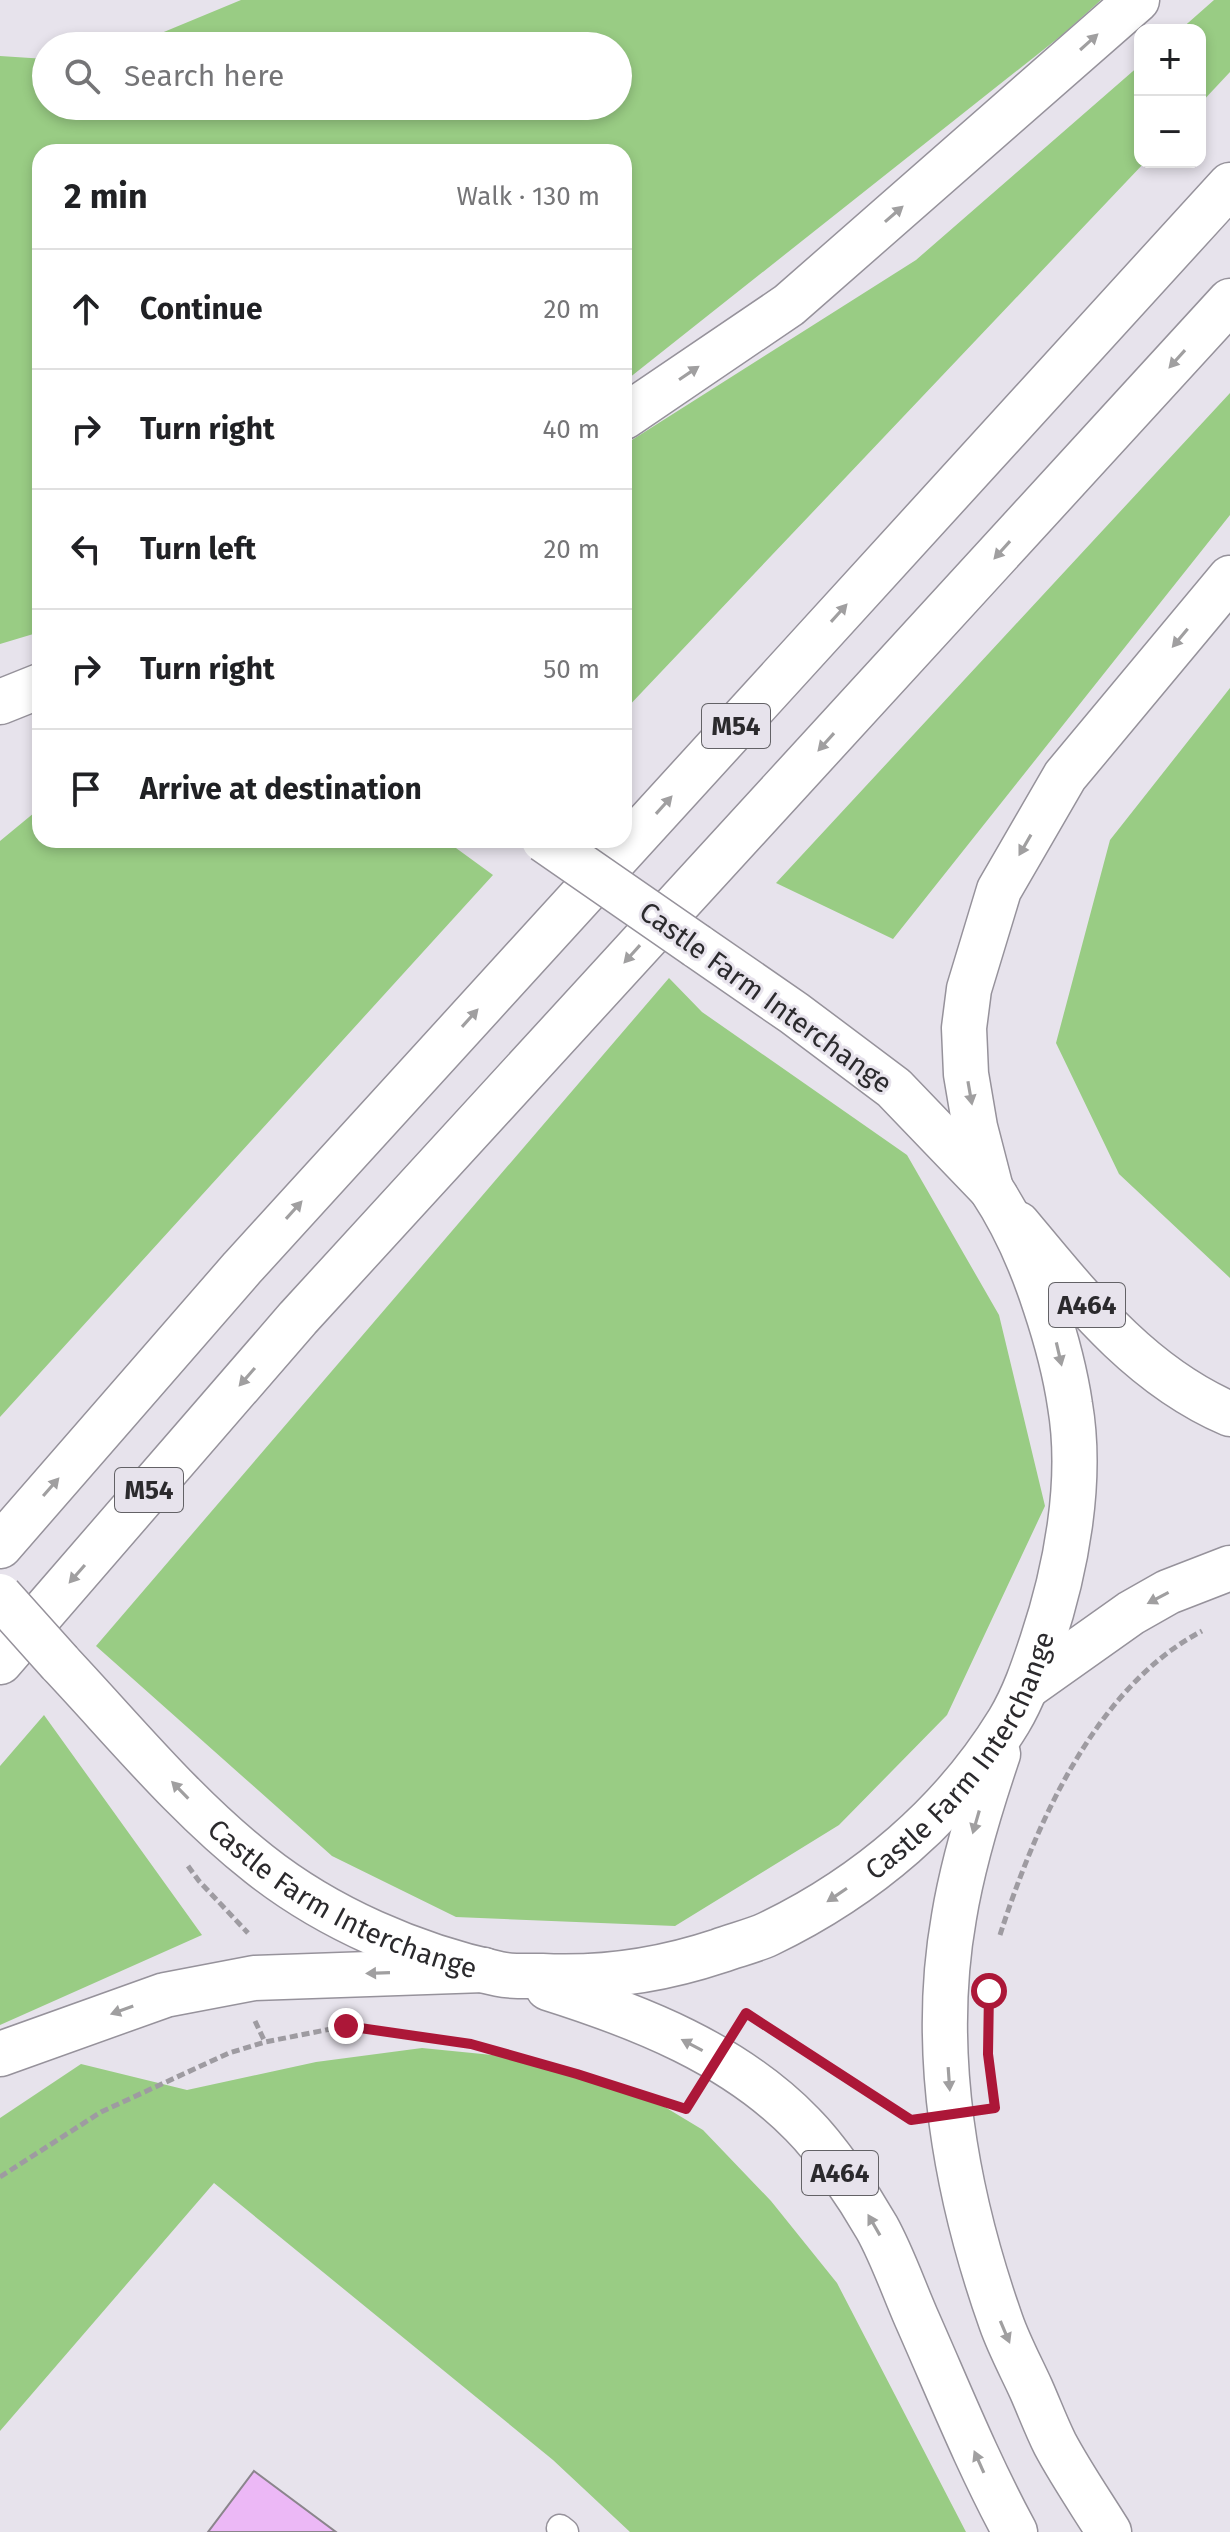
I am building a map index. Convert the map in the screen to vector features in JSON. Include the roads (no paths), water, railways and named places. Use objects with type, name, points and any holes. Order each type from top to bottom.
[{"type":"main road","points":[[632,412],[789,305],[1137,0]]},
{"type":"main road","name":"M54","points":[[632,840],[1230,185]]},
{"type":"main road","name":"M54","points":[[0,1662],[298,1318],[1230,301]]},
{"type":"main road","points":[[996,1196],[975,1127],[966,1074],[964,1028],[969,989],[999,890],[1065,776],[1230,578]]},
{"type":"main road","points":[[0,702],[32,689]]},
{"type":"main road","name":"Castle Farm Interchange","points":[[0,1596],[214,1825],[260,1865],[300,1893],[394,1941],[494,1972],[554,1977],[661,1968],[764,1936],[832,1900],[887,1860],[936,1814],[1018,1703],[1052,1613],[1069,1535],[1073,1466],[1071,1409],[1058,1345],[1033,1269],[996,1196],[894,1088],[805,1021],[556,848]]},
{"type":"main road","name":"M54","points":[[0,1546],[242,1268],[625,848]]},
{"type":"main road","name":"A464","points":[[996,1196],[1103,1324],[1145,1362],[1188,1392],[1230,1414]]},
{"type":"main road","points":[[1109,2532],[1056,2444],[1002,2324],[969,2217],[958,2162],[945,2026],[953,1919],[968,1849],[1018,1703],[1131,1613],[1168,1592],[1230,1568]]},
{"type":"main road","points":[[0,2054],[165,1995],[254,1978],[494,1972]]},
{"type":"main road","name":"A464","points":[[494,1972],[629,2016],[673,2035],[717,2059],[770,2095],[804,2125],[834,2163],[877,2229],[988,2482],[1015,2532]]}]
